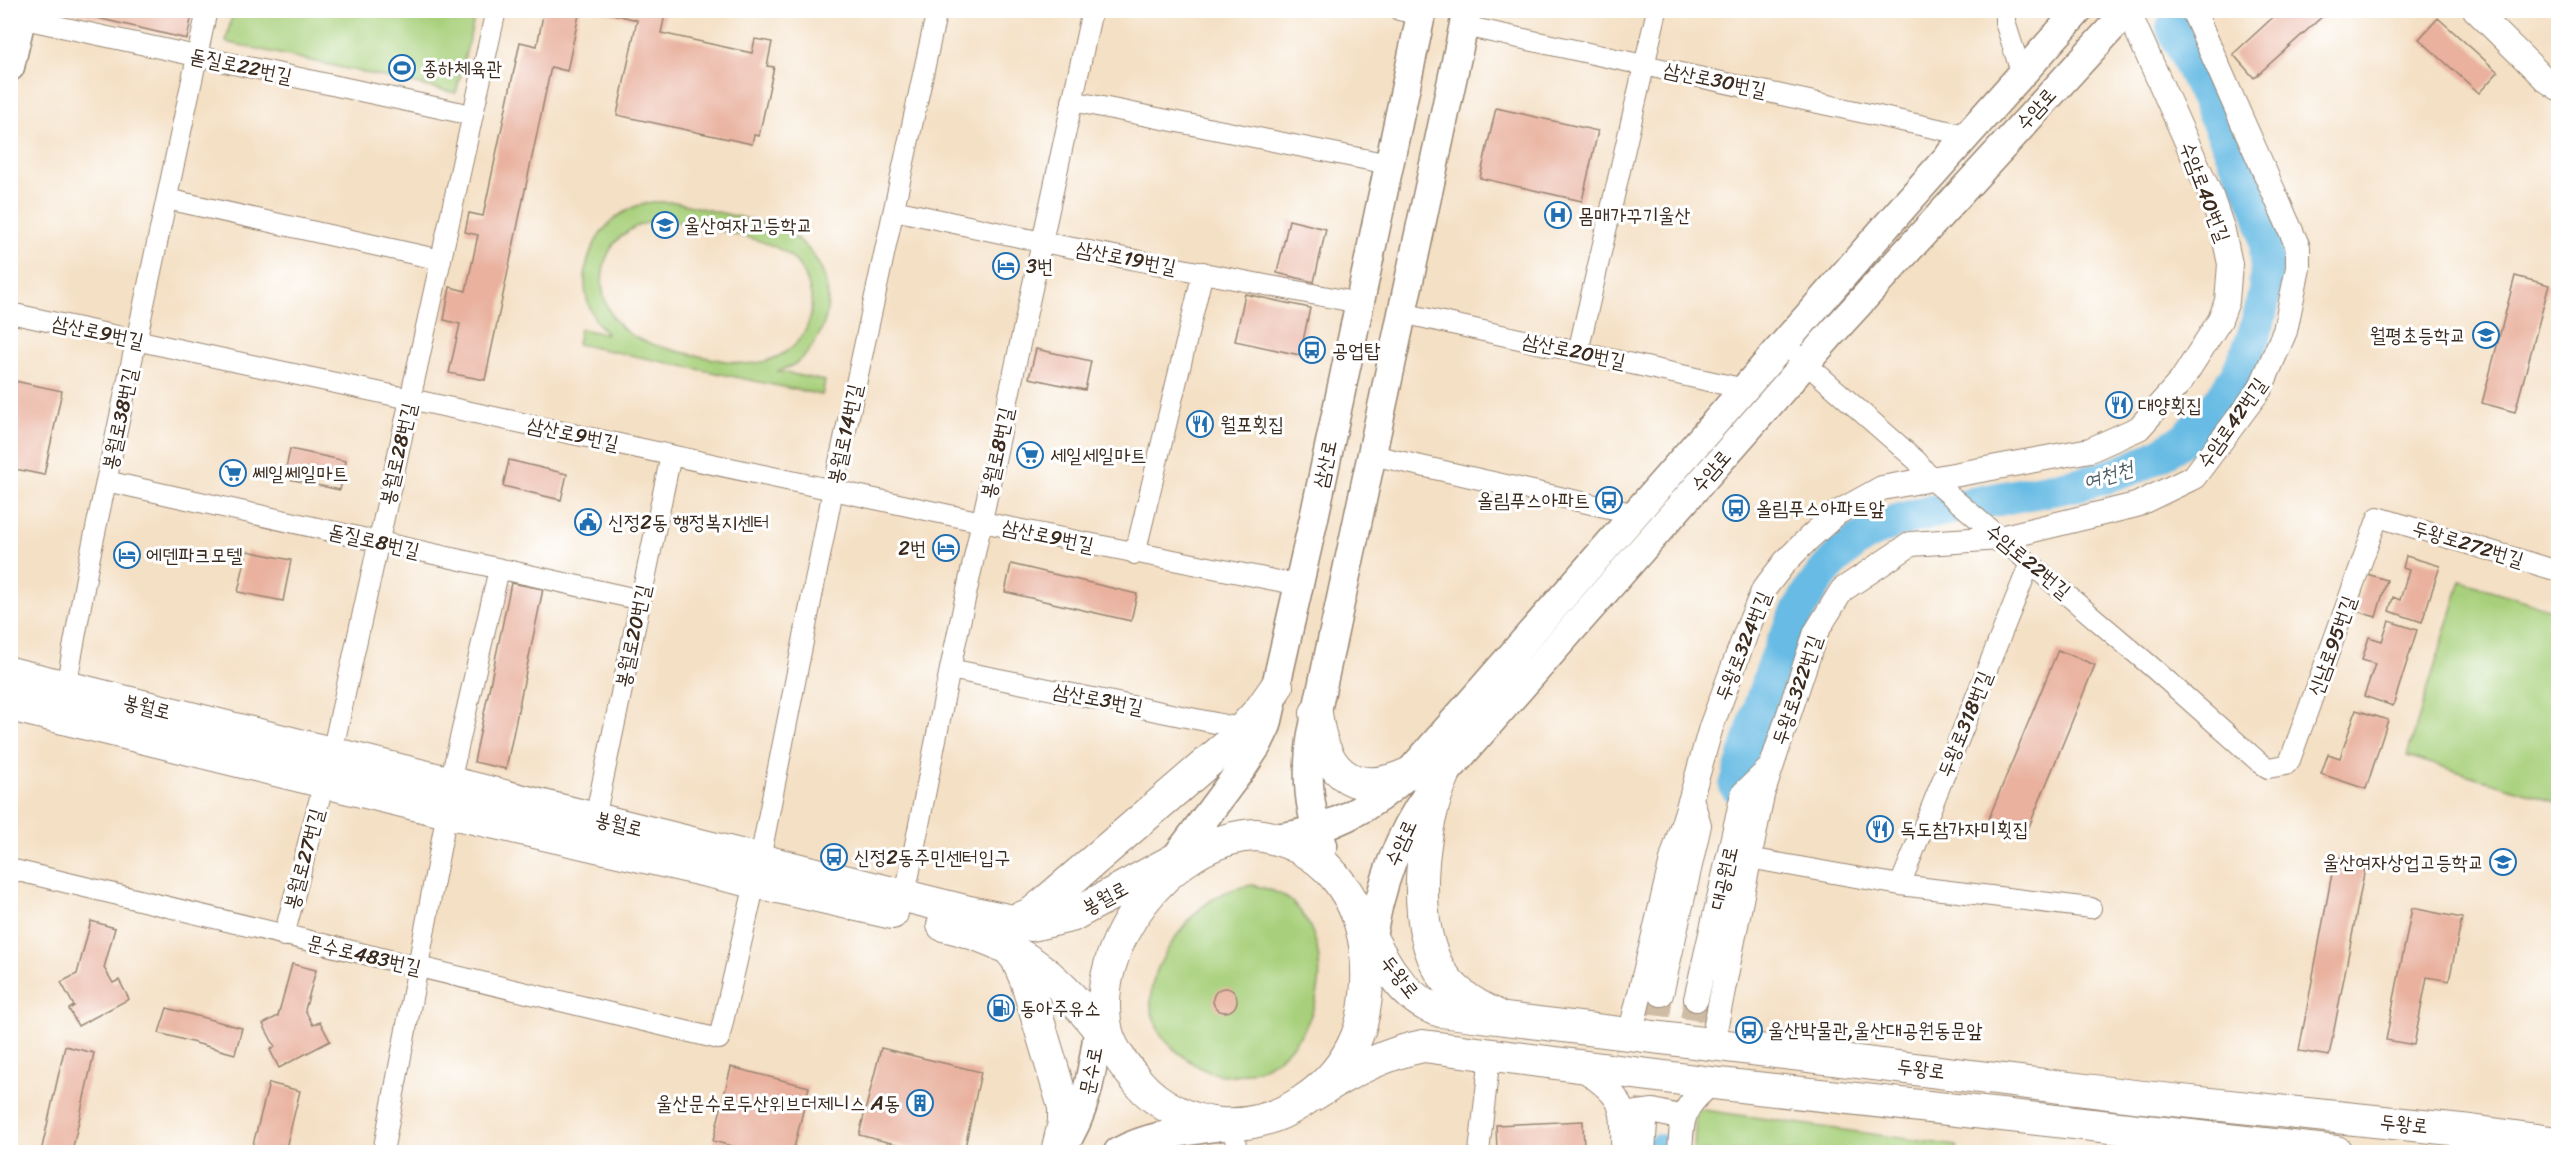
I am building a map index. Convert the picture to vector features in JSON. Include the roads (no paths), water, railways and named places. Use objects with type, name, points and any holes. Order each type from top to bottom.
[{"type":"main road","name":"수암로","points":[[1367,973],[1381,893],[1396,849],[1416,810],[1795,354],[1966,135],[2079,10]]},
{"type":"main road","name":"수암로","points":[[1276,838],[1317,828],[1343,818],[1369,804],[1408,774],[1745,390],[1795,354],[1926,228],[2128,11]]},
{"type":"main road","name":"삼산로","points":[[1164,873],[1258,744],[1267,725],[1389,164],[1414,12]]},
{"type":"main road","points":[[10,67],[18,15]]},
{"type":"main road","points":[[1313,1095],[1345,1059],[1357,1037],[1364,1013],[1367,973],[1362,931],[1317,828],[1309,792],[1308,772],[1316,713],[1466,18]]},
{"type":"main road","name":"봉월로","points":[[13,674],[332,753],[448,797],[595,818],[758,871],[906,895],[936,913],[1011,935],[1072,996],[1141,1085],[1158,1100],[1235,1139],[1356,1070],[1423,1046],[1712,1083],[2336,1152]]},
{"type":"main road","points":[[1058,1152],[1064,1123],[1064,1107],[1011,935],[1031,914],[1245,729],[1277,686]]},
{"type":"main road","points":[[10,705],[324,782],[448,797],[936,913]]},
{"type":"main road","points":[[1316,713],[1318,735],[1324,752],[1342,774],[1355,781],[1379,783],[1408,774]]},
{"type":"main road","points":[[1444,775],[1431,808],[1424,846],[1424,903],[1431,950],[1441,971],[1452,986],[1483,1009],[1506,1020]]},
{"type":"main road","name":"봉월로","points":[[1011,935],[1032,925],[1071,916],[1164,873],[1215,843],[1239,836],[1276,838]]},
{"type":"main road","points":[[1276,838],[1299,847],[1319,860],[1334,873],[1346,891]]},
{"type":"main road","points":[[1106,1038],[1105,984],[1120,942],[1164,873]]},
{"type":"main road","name":"두왕로","points":[[1346,891],[1396,979],[1418,1002],[1441,1011],[1907,1067],[2478,1142],[2559,1143]]},
{"type":"main road","name":"문수로","points":[[1058,1152],[1078,1120],[1106,1038]]},
{"type":"main road","points":[[1118,1152],[1130,1146],[1170,1135],[1235,1139]]},
{"type":"street","name":"봉월로38번길","points":[[66,687],[106,481],[207,10]]},
{"type":"street","name":"봉월로28번길","points":[[332,753],[496,10]]},
{"type":"street","name":"봉월로14번길","points":[[719,1039],[758,871],[833,490],[937,10]]},
{"type":"street","name":"봉월로8번길","points":[[906,895],[950,669],[1092,10]]},
{"type":"street","points":[[1578,352],[1657,10]]},
{"type":"street","points":[[2006,10],[2005,22],[2021,72]]},
{"type":"street","name":"수암로42번길","points":[[2000,537],[2136,505],[2194,477],[2260,389],[2285,331],[2298,268],[2298,247],[2193,10]]},
{"type":"street","points":[[2475,10],[2546,80],[2559,88]]},
{"type":"street","name":"수암로40번길","points":[[1932,480],[2090,450],[2139,428],[2181,381],[2220,320],[2227,301],[2230,264],[2223,231],[2211,196],[2128,11]]},
{"type":"street","name":"돋질로22번길","points":[[18,15],[472,116]]},
{"type":"street","name":"삼산로30번길","points":[[1466,18],[1646,65],[1966,135]]},
{"type":"street","points":[[1072,101],[1389,164]]},
{"type":"street","points":[[167,199],[441,260]]},
{"type":"street","name":"삼산로19번길","points":[[894,210],[1042,242],[1359,303]]},
{"type":"street","points":[[1135,554],[1203,272]]},
{"type":"street","name":"삼산로9번길","points":[[10,313],[982,522],[1299,585]]},
{"type":"street","name":"삼산로20번길","points":[[1402,314],[1745,390]]},
{"type":"street","name":"수암로22번길","points":[[1795,354],[1917,461],[1932,480],[2259,762],[2268,768],[2277,768]]},
{"type":"street","name":"봉월로20번길","points":[[595,818],[671,455]]},
{"type":"street","points":[[1372,455],[1636,514]]},
{"type":"street","name":"두왕로324번길","points":[[1629,1035],[1670,866],[1719,705],[1764,589],[1809,538],[1837,513],[1882,488],[1932,480]]},
{"type":"street","name":"돋질로8번길","points":[[106,481],[641,600]]},
{"type":"street","name":"두왕로272번길","points":[[2378,517],[2559,571]]},
{"type":"street","name":"신남로95번길","points":[[2277,768],[2286,765],[2290,760],[2378,517]]},
{"type":"street","name":"두왕로322번길","points":[[1712,1045],[1749,858],[1770,768],[1816,632],[1842,590],[1911,544],[2000,537]]},
{"type":"street","name":"두왕로318번길","points":[[1900,885],[2030,563]]},
{"type":"street","points":[[383,1152],[419,968],[448,797],[499,569]]},
{"type":"street","name":"삼산로3번길","points":[[950,669],[1245,729]]},
{"type":"street","name":"대공원로","points":[[1696,999],[1743,794],[1770,768]]},
{"type":"street","name":"봉월로27번길","points":[[284,936],[324,782]]},
{"type":"street","name":"대공원로","points":[[1661,994],[1699,825],[1691,798]]},
{"type":"street","points":[[1749,858],[1900,885],[2091,908]]},
{"type":"street","name":"문수로483번길","points":[[11,869],[719,1039]]},
{"type":"street","points":[[1479,1152],[1490,1054]]},
{"type":"street","points":[[1581,1067],[1610,1090],[1634,1119],[1643,1152]]},
{"type":"street","points":[[1671,1152],[1677,1122],[1694,1099],[1712,1083]]},
{"type":"street","points":[[1623,1152],[1634,1119],[1653,1111],[1677,1122]]},
{"type":"street","points":[[1677,1122],[1680,1152]]},
{"type":"waterway","name":"여천천","points":[[1736,786],[1764,693],[1788,631],[1822,575],[1843,552],[1871,532],[1902,520],[1934,511],[2089,481],[2147,462],[2174,446],[2199,426],[2220,401],[2238,372],[2252,340],[2262,307],[2266,274],[2266,241],[2254,197],[2173,28]]},
{"type":"tunnel","points":[[1645,1123],[1661,994]]},
{"type":"tunnel","points":[[1672,1126],[1696,999]]},
{"type":"place","name":"종하체육관","points":[[402,68]]},
{"type":"place","name":"몸매가꾸기울산","points":[[1558,215]]},
{"type":"place","name":"울산여자고등학교","points":[[665,225]]},
{"type":"place","name":"3번","points":[[1006,266]]},
{"type":"place","name":"월평초등학교","points":[[2486,335]]},
{"type":"place","name":"공업탑","points":[[1312,350]]},
{"type":"place","name":"대양횟집","points":[[2119,405]]},
{"type":"place","name":"월포횟집","points":[[1200,424]]},
{"type":"place","name":"세일세일마트","points":[[1030,455]]},
{"type":"place","name":"쎄일쎄일마트","points":[[233,473]]},
{"type":"place","name":"올림푸스아파트","points":[[1609,500]]},
{"type":"place","name":"올림푸스아파트앞","points":[[1736,508]]},
{"type":"place","name":"신정2동 행정복지센터","points":[[588,522]]},
{"type":"place","name":"2번","points":[[946,548]]},
{"type":"place","name":"에덴파크모텔","points":[[127,555]]},
{"type":"place","name":"독도참가자미횟집","points":[[1880,829]]},
{"type":"place","name":"신정2동주민센터입구","points":[[834,857]]},
{"type":"place","name":"울산여자상업고등학교","points":[[2503,862]]},
{"type":"place","name":"동아주유소","points":[[1001,1008]]},
{"type":"place","name":"울산박물관,울산대공원동문앞","points":[[1749,1030]]},
{"type":"place","name":"울산문수로두산위브더제니스 A동","points":[[920,1103]]}]
